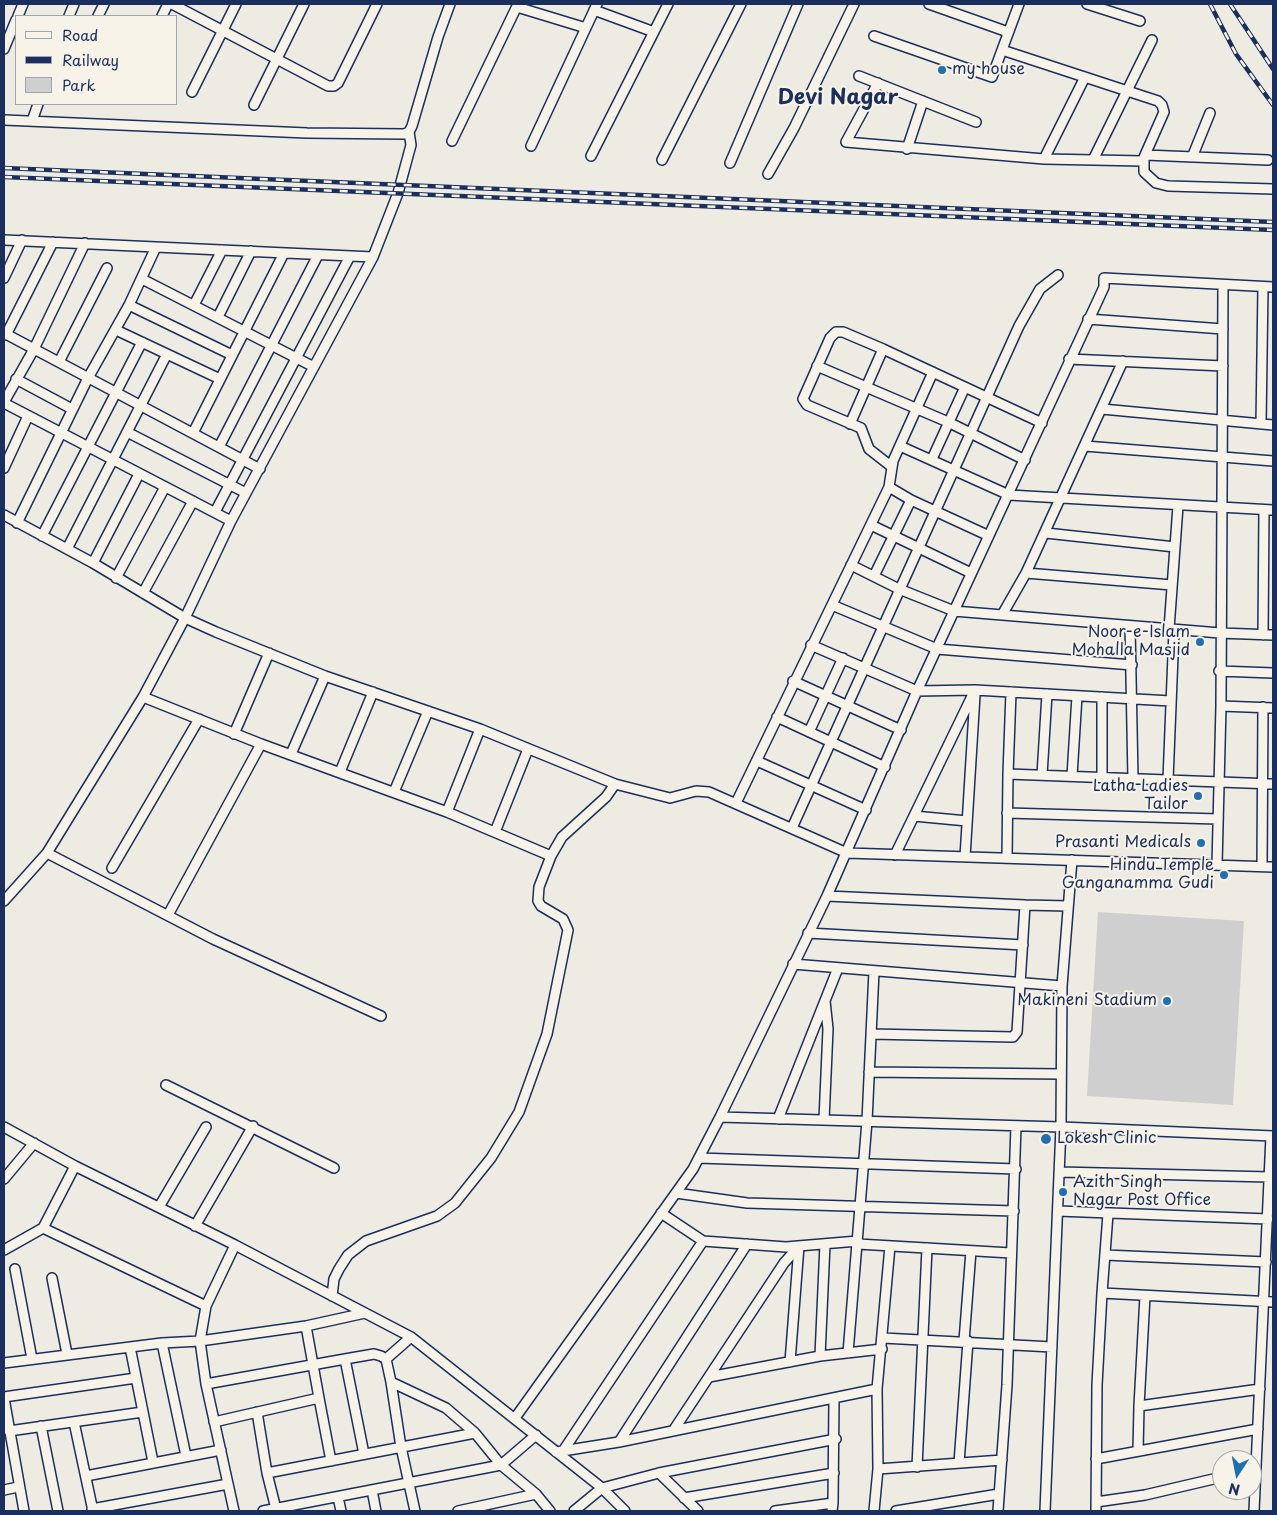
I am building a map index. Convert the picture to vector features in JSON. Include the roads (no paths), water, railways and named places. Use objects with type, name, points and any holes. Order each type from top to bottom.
[{"type":"street","points":[[163,15],[170,4],[328,86],[334,86],[338,84],[377,4]]},
{"type":"street","points":[[192,92],[236,4]]},
{"type":"street","points":[[254,105],[304,4]]},
{"type":"street","points":[[4,900],[47,853],[143,697],[185,618],[231,521],[373,257],[398,193],[411,145],[410,129],[450,4]]},
{"type":"street","points":[[591,156],[668,4]]},
{"type":"street","points":[[662,160],[742,4]]},
{"type":"street","points":[[730,163],[798,4]]},
{"type":"street","points":[[768,174],[802,111],[854,4]]},
{"type":"street","points":[[929,4],[1008,32]]},
{"type":"street","points":[[874,36],[992,77],[1019,4]]},
{"type":"street","points":[[1087,4],[1140,21]]},
{"type":"street","points":[[452,142],[518,5],[586,28]]},
{"type":"street","points":[[531,146],[596,7],[654,32]]},
{"type":"street","points":[[4,49],[15,23]]},
{"type":"street","points":[[1093,160],[1152,40]]},
{"type":"street","points":[[1002,50],[1158,101],[1164,112],[1144,158],[1144,172],[1151,179],[1168,186],[1273,189]]},
{"type":"street","points":[[859,76],[976,122]]},
{"type":"street","points":[[1044,159],[1085,77]]},
{"type":"street","points":[[878,84],[846,142],[907,149],[1044,159],[1093,160],[1194,156],[1268,160]]},
{"type":"street","points":[[907,149],[923,101]]},
{"type":"street","points":[[32,121],[38,105]]},
{"type":"street","points":[[1194,156],[1210,112]]},
{"type":"street","points":[[4,120],[307,133],[399,135],[410,129]]},
{"type":"street","points":[[4,240],[373,257]]},
{"type":"street","points":[[4,278],[22,240]]},
{"type":"street","points":[[53,242],[5,334],[260,469]]},
{"type":"street","points":[[85,243],[34,349],[4,402],[86,447],[231,521]]},
{"type":"street","points":[[17,523],[72,409],[129,305],[156,247]]},
{"type":"street","points":[[194,305],[222,250]]},
{"type":"street","points":[[218,318],[251,251]]},
{"type":"street","points":[[192,433],[284,253]]},
{"type":"street","points":[[219,447],[318,254]]},
{"type":"street","points":[[215,512],[298,359],[350,256]]},
{"type":"street","points":[[59,362],[107,268]]},
{"type":"street","points":[[792,828],[849,706],[864,666],[986,397],[1036,295],[1058,275]]},
{"type":"street","points":[[515,1418],[699,1158],[847,853],[916,691],[988,535],[1009,495],[1104,287],[1104,278],[1157,279],[1223,286],[1273,287]]},
{"type":"street","points":[[142,279],[314,367]]},
{"type":"street","points":[[1217,865],[1221,706],[1219,671],[1223,286]]},
{"type":"street","points":[[1261,424],[1263,287]]},
{"type":"street","points":[[129,305],[232,355]]},
{"type":"street","points":[[1088,319],[1223,329]]},
{"type":"street","points":[[116,330],[220,380]]},
{"type":"street","points":[[892,467],[869,449],[861,428],[804,402],[803,395],[830,338],[836,332],[843,332],[883,349],[1042,423]]},
{"type":"street","points":[[42,536],[86,447],[142,342]]},
{"type":"street","points":[[850,424],[883,349]]},
{"type":"street","points":[[67,549],[167,354]]},
{"type":"street","points":[[1070,359],[1222,366]]},
{"type":"street","points":[[1002,615],[1046,533],[1123,362]]},
{"type":"street","points":[[817,366],[948,422],[1025,460]]},
{"type":"street","points":[[736,803],[811,644],[889,487],[892,467],[900,446],[933,372]]},
{"type":"street","points":[[16,379],[72,409]]},
{"type":"street","points":[[932,459],[965,387]]},
{"type":"street","points":[[1102,409],[1273,425]]},
{"type":"street","points":[[4,468],[28,416]]},
{"type":"street","points":[[127,432],[246,494]]},
{"type":"street","points":[[900,446],[1009,495],[1269,510],[1268,552],[1263,589],[1263,635]]},
{"type":"street","points":[[1086,446],[1273,460]]},
{"type":"street","points":[[93,563],[139,474]]},
{"type":"street","points":[[116,578],[166,487]]},
{"type":"street","points":[[889,487],[911,500],[988,535]]},
{"type":"street","points":[[874,576],[911,500]]},
{"type":"street","points":[[143,593],[193,501]]},
{"type":"street","points":[[1168,780],[1172,585],[1178,506]]},
{"type":"street","points":[[4,515],[93,563],[185,618],[325,676],[480,729],[558,759],[615,784],[670,798],[696,791],[709,792],[847,853],[1273,867]]},
{"type":"street","points":[[871,525],[971,573]]},
{"type":"street","points":[[1046,533],[1175,546]]},
{"type":"street","points":[[851,565],[899,589],[954,611],[1220,634],[1273,635]]},
{"type":"street","points":[[1026,573],[1172,585]]},
{"type":"street","points":[[1263,589],[1273,589]]},
{"type":"street","points":[[832,604],[937,649],[1132,665]]},
{"type":"street","points":[[1130,626],[1133,699],[1133,779]]},
{"type":"street","points":[[811,644],[864,666],[916,691],[975,690],[1171,701]]},
{"type":"street","points":[[234,734],[269,653]]},
{"type":"street","points":[[808,732],[843,658]]},
{"type":"street","points":[[1219,671],[1273,673]]},
{"type":"street","points":[[291,754],[325,676]]},
{"type":"street","points":[[794,681],[901,730]]},
{"type":"street","points":[[895,855],[975,690]]},
{"type":"street","points":[[965,857],[975,690]]},
{"type":"street","points":[[340,772],[374,692]]},
{"type":"street","points":[[1007,858],[1011,692]]},
{"type":"street","points":[[1042,775],[1047,694]]},
{"type":"street","points":[[1072,776],[1077,696]]},
{"type":"street","points":[[143,697],[234,734],[447,812],[551,856]]},
{"type":"street","points":[[1102,698],[1102,777]]},
{"type":"street","points":[[1221,706],[1273,708]]},
{"type":"street","points":[[1262,866],[1263,707]]},
{"type":"street","points":[[394,792],[428,711]]},
{"type":"street","points":[[778,717],[885,767]]},
{"type":"street","points":[[112,868],[199,719]]},
{"type":"street","points":[[447,812],[480,729]]},
{"type":"street","points":[[168,915],[261,744]]},
{"type":"street","points":[[495,832],[528,749]]},
{"type":"street","points":[[756,760],[866,810]]},
{"type":"street","points":[[1008,774],[1273,784]]},
{"type":"street","points":[[332,1296],[334,1279],[339,1269],[348,1255],[366,1241],[437,1216],[455,1203],[490,1158],[519,1112],[547,1034],[568,930],[563,919],[541,906],[538,901],[539,887],[551,856],[566,832],[606,797],[615,784]]},
{"type":"street","points":[[1007,813],[1218,819]]},
{"type":"street","points":[[914,816],[967,821]]},
{"type":"street","points":[[47,853],[290,976],[381,1016]]},
{"type":"street","points":[[1045,1511],[1061,1127],[1062,986],[1072,860]]},
{"type":"street","points":[[827,896],[1068,906]]},
{"type":"street","points":[[871,1034],[1014,1037],[1017,1032],[1025,905]]},
{"type":"street","points":[[808,933],[1023,945]]},
{"type":"street","points":[[793,964],[1062,986]]},
{"type":"street","points":[[778,1119],[838,968]]},
{"type":"street","points":[[848,1353],[867,1121],[874,971]]},
{"type":"street","points":[[824,1120],[828,1029],[825,1000]]},
{"type":"street","points":[[869,1072],[1061,1074]]},
{"type":"street","points":[[166,1085],[253,1126],[334,1168]]},
{"type":"street","points":[[720,1117],[1061,1127],[1272,1136],[1266,1262],[1269,1302],[1256,1450]]},
{"type":"street","points":[[195,1226],[253,1126]]},
{"type":"street","points":[[998,1511],[1008,1344],[1016,1169],[1016,1126]]},
{"type":"street","points":[[4,1127],[75,1166],[235,1245],[411,1337],[536,1435],[560,1451],[625,1511]]},
{"type":"street","points":[[159,1207],[206,1127]]},
{"type":"street","points":[[4,1179],[34,1143]]},
{"type":"street","points":[[699,1158],[1016,1169]]},
{"type":"street","points":[[4,1250],[43,1228],[75,1166]]},
{"type":"street","points":[[1059,1172],[1270,1177]]},
{"type":"street","points":[[676,1193],[747,1202],[1014,1211]]},
{"type":"street","points":[[1058,1210],[1108,1214],[1268,1220]]},
{"type":"street","points":[[661,1213],[703,1241],[799,1246],[858,1243],[1011,1253]]},
{"type":"street","points":[[1108,1214],[1097,1385],[1096,1507],[1212,1479]]},
{"type":"street","points":[[43,1228],[206,1306]]},
{"type":"street","points":[[560,1451],[703,1241]]},
{"type":"street","points":[[619,1442],[747,1244]]},
{"type":"street","points":[[820,1356],[825,1244]]},
{"type":"street","points":[[234,1511],[206,1384],[200,1342],[206,1306],[235,1245]]},
{"type":"street","points":[[790,1362],[799,1246]]},
{"type":"street","points":[[673,1431],[784,1263],[799,1246]]},
{"type":"street","points":[[874,1511],[878,1469],[877,1390],[890,1246]]},
{"type":"street","points":[[917,1466],[927,1248]]},
{"type":"street","points":[[959,1464],[970,1251]]},
{"type":"street","points":[[1105,1254],[1266,1262]]},
{"type":"street","points":[[15,1269],[32,1359]]},
{"type":"street","points":[[52,1278],[67,1354]]},
{"type":"street","points":[[1102,1293],[1269,1302]]},
{"type":"street","points":[[1138,1451],[1146,1296]]},
{"type":"street","points":[[4,1363],[162,1343],[200,1342],[306,1326],[365,1313]]},
{"type":"street","points":[[306,1326],[331,1461]]},
{"type":"street","points":[[386,1359],[411,1337]]},
{"type":"street","points":[[883,1338],[924,1338],[1052,1347]]},
{"type":"street","points":[[162,1343],[186,1456]]},
{"type":"street","points":[[130,1347],[152,1462]]},
{"type":"street","points":[[709,1377],[820,1356],[882,1349]]},
{"type":"street","points":[[206,1384],[345,1358],[374,1354],[386,1359]]},
{"type":"street","points":[[345,1358],[364,1454]]},
{"type":"street","points":[[386,1359],[401,1447],[415,1511]]},
{"type":"street","points":[[24,1511],[18,1487],[4,1398],[136,1378]]},
{"type":"street","points":[[391,1382],[446,1408],[475,1432],[501,1465],[536,1494],[550,1511]]},
{"type":"street","points":[[1139,1406],[1260,1389]]},
{"type":"street","points":[[560,1451],[619,1442],[877,1390]]},
{"type":"street","points":[[214,1422],[319,1398]]},
{"type":"street","points":[[776,1511],[833,1507],[836,1439],[834,1399]]},
{"type":"street","points":[[9,1431],[143,1412]]},
{"type":"street","points":[[257,1412],[267,1473],[276,1509]]},
{"type":"street","points":[[74,1422],[93,1510],[228,1484]]},
{"type":"street","points":[[41,1426],[58,1511]]},
{"type":"street","points":[[1096,1459],[1258,1429]]},
{"type":"street","points":[[267,1473],[475,1432]]},
{"type":"street","points":[[263,1511],[501,1465],[536,1435]]},
{"type":"street","points":[[574,1511],[602,1488],[659,1473],[836,1439]]},
{"type":"street","points":[[86,1476],[220,1450]]},
{"type":"street","points":[[878,1469],[1002,1460]]},
{"type":"street","points":[[659,1473],[698,1511]]},
{"type":"street","points":[[684,1498],[834,1473]]},
{"type":"street","points":[[4,1490],[18,1487]]},
{"type":"street","points":[[372,1490],[376,1511]]},
{"type":"street","points":[[458,1511],[536,1494]]},
{"type":"street","points":[[896,1511],[999,1494]]},
{"type":"street","points":[[338,1497],[340,1511]]},
{"type":"railway","points":[[1210,4],[1236,54],[1273,105]]},
{"type":"railway","points":[[1230,4],[1273,69]]},
{"type":"railway","points":[[4,168],[1273,222]]},
{"type":"railway","points":[[4,177],[1273,230]]},
{"type":"place","name":"my house","points":[[942,70]]},
{"type":"place","name":"Noor-e-Islam Mohalla Masjid","points":[[1200,642]]},
{"type":"place","name":"Latha Ladies Tailor","points":[[1198,796]]},
{"type":"place","name":"Prasanti Medicals","points":[[1201,843]]},
{"type":"place","name":"Hindu Temple Ganganamma Gudi","points":[[1224,875]]},
{"type":"place","name":"Makineni Stadium","points":[[1167,1001]]},
{"type":"place","name":"Lokesh Clinic","points":[[1046,1139]]},
{"type":"place","name":"Azith Singh Nagar Post Office","points":[[1063,1192]]},
{"type":"district","name":"Devi Nagar","points":[[838,98]]}]
